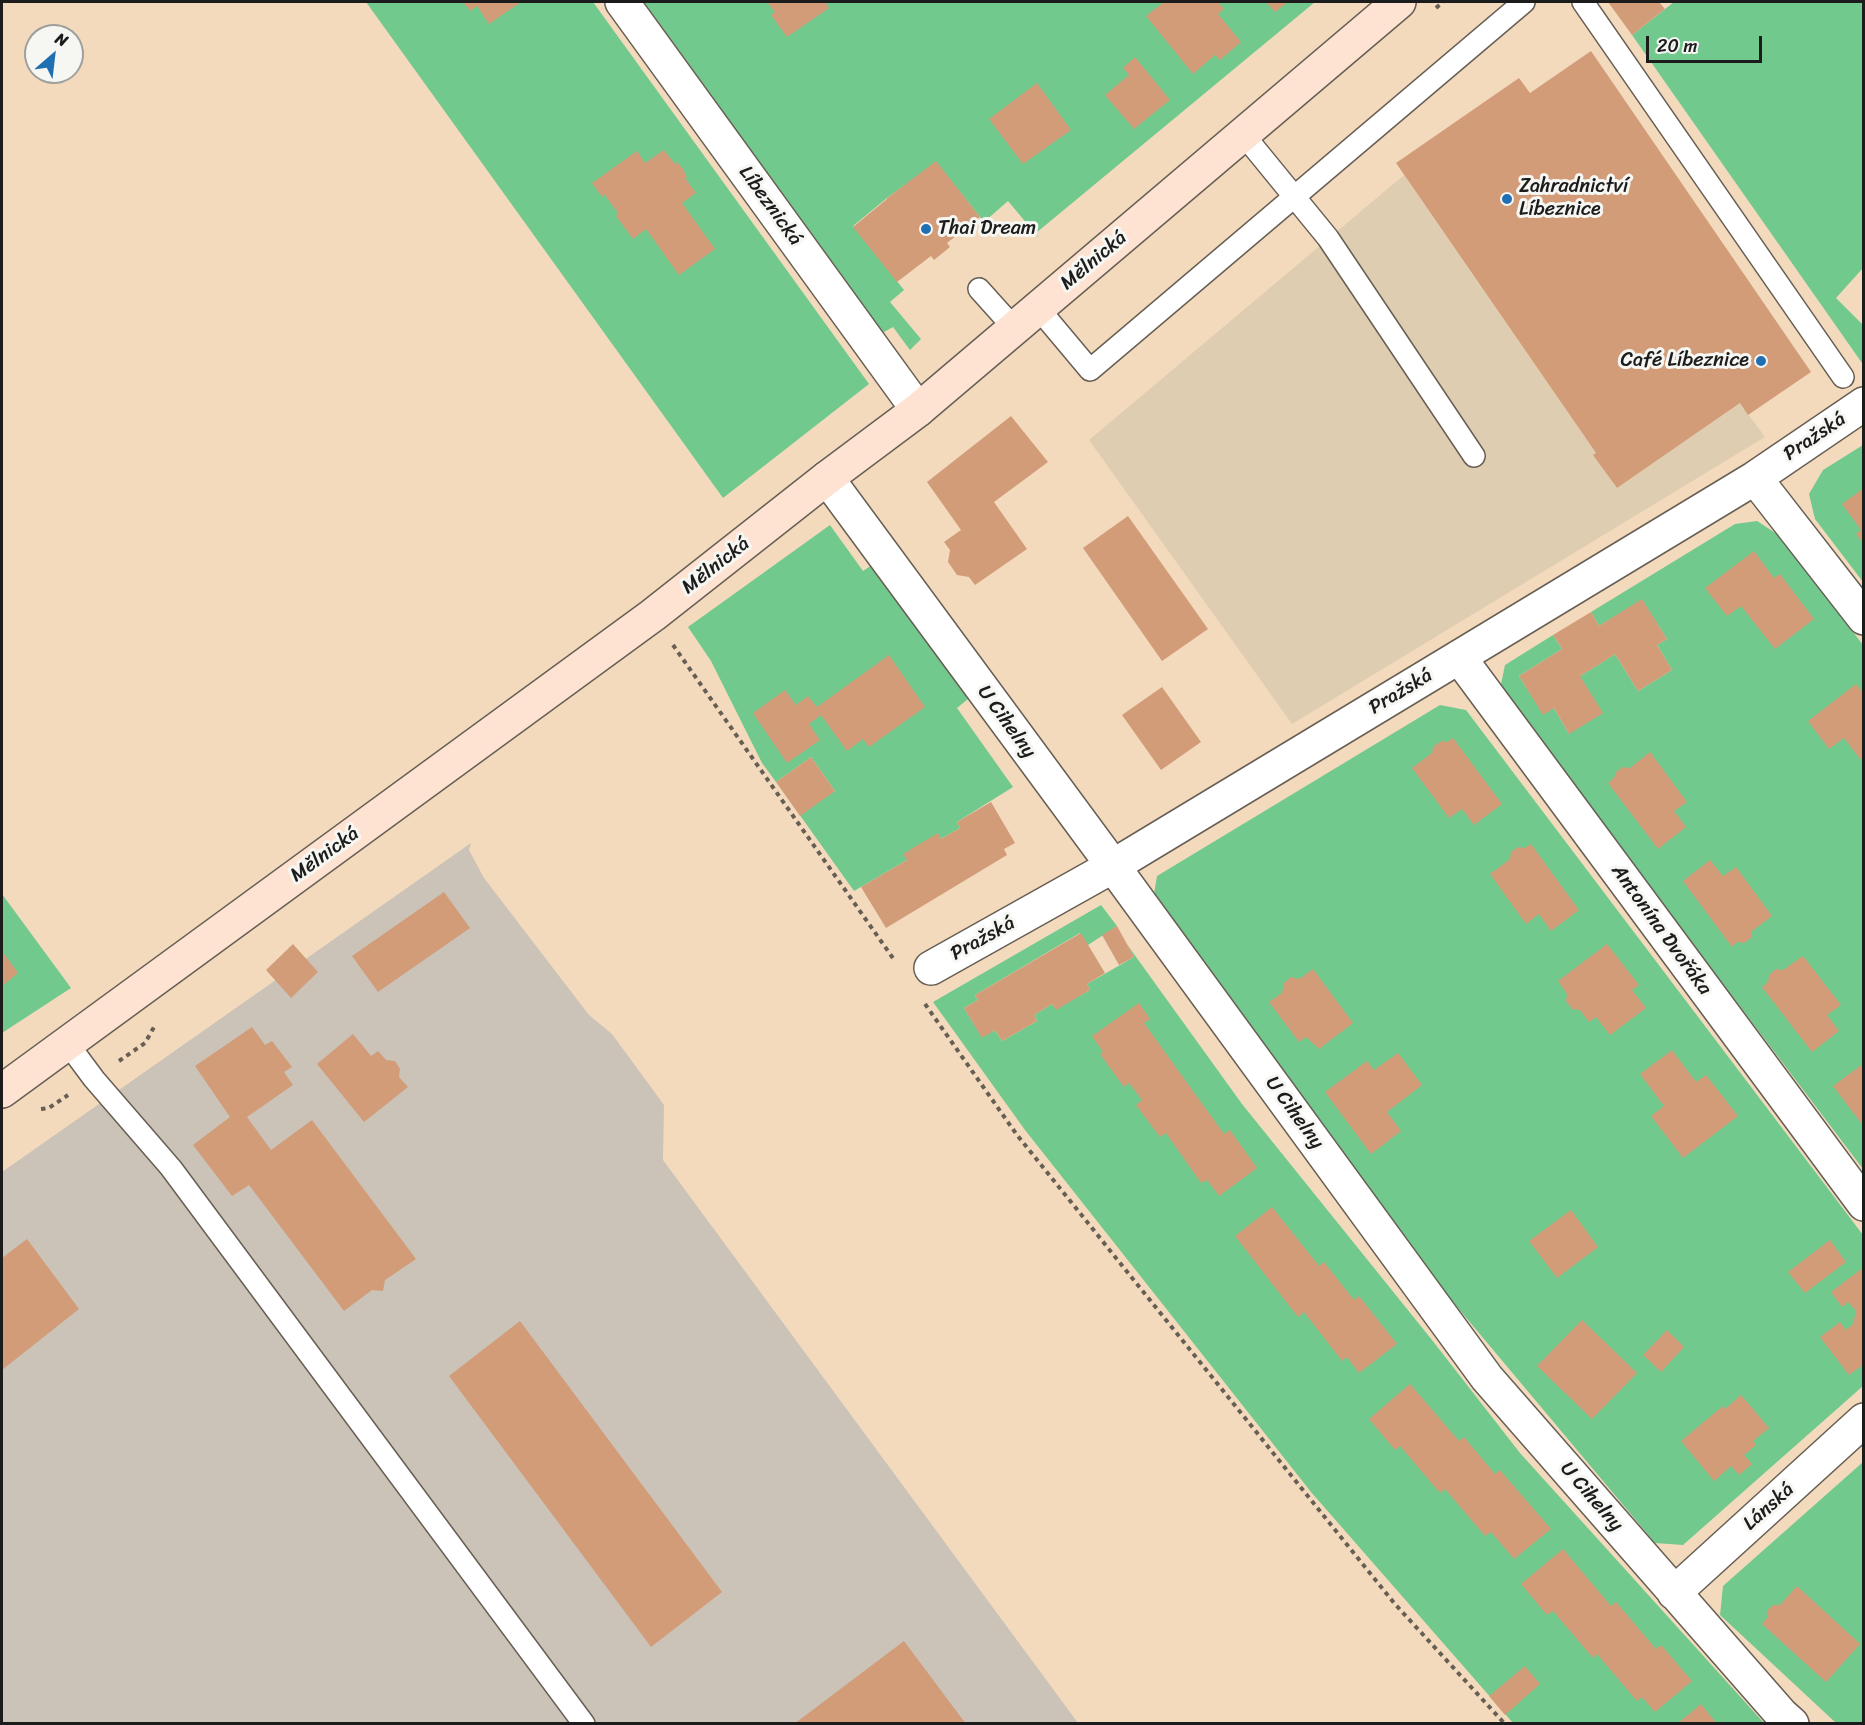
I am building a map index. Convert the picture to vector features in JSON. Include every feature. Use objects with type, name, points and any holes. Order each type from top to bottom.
[{"type":"main road","name":"Mělnická","points":[[2,1091],[653,615],[827,478],[918,410],[1399,2]]},
{"type":"street","name":"Líbeznická","points":[[622,2],[918,410]]},
{"type":"street","name":"Pražská","points":[[931,968],[1113,866],[1755,478],[1863,404]]},
{"type":"street","name":"U Cihelny","points":[[827,478],[1488,1378],[1674,1593],[1792,1724]]},
{"type":"street","points":[[1755,478],[1863,618]]},
{"type":"street","name":"Antonína Dvořáka","points":[[1459,657],[1863,1204]]},
{"type":"street","name":"Lánská","points":[[1674,1593],[1863,1420]]},
{"type":"lane","points":[[979,289],[1026,318],[1090,370],[1524,2]]},
{"type":"lane","points":[[1583,2],[1843,377]]},
{"type":"lane","points":[[1243,134],[1328,238],[1474,456]]},
{"type":"lane","points":[[68,1044],[94,1079],[171,1168],[584,1724]]},
{"type":"path","points":[[653,615],[895,962]]},
{"type":"path","points":[[922,1000],[1017,1135],[1394,1604],[1505,1724]]},
{"type":"shaded area","points":[[1404,175],[1596,453],[1594,455],[1617,488],[1740,403],[1765,437],[1292,724],[1089,440]]},
{"type":"shaded area","points":[[471,843],[469,850],[484,878],[589,1015],[612,1034],[664,1105],[663,1160],[1078,1723],[2,1723],[2,1172]]},
{"type":"green space","points":[[366,2],[593,2],[869,384],[723,498]]},
{"type":"green space","points":[[644,2],[1315,2],[1036,233],[1039,238],[1008,201],[984,222],[936,162],[853,226],[904,290],[890,302],[921,339],[910,350],[893,327],[877,336],[715,112],[720,107]]},
{"type":"green space","points":[[1674,2],[1863,2],[1863,268],[1836,298],[1863,325],[1862,363],[1632,35]]},
{"type":"green space","points":[[1863,445],[1863,582],[1815,519],[1809,494],[1823,470]]},
{"type":"green space","points":[[1757,521],[1780,536],[1863,645],[1863,1169],[1500,689],[1505,665],[1553,635],[1562,649],[1519,676],[1543,714],[1554,708],[1569,734],[1580,676],[1615,654],[1638,691],[1672,670],[1657,645],[1667,639],[1642,600],[1599,626],[1591,612],[1735,524]]},
{"type":"green space","points":[[830,525],[863,571],[872,565],[968,699],[957,708],[1013,787],[957,822],[960,828],[941,839],[938,834],[907,860],[854,891],[799,814],[835,791],[811,757],[776,782],[762,763],[711,661],[688,627]]},
{"type":"green space","points":[[1440,705],[1466,710],[1863,1235],[1863,1386],[1683,1545],[1655,1543],[1432,1277],[1153,900],[1157,876]]},
{"type":"green space","points":[[2,894],[71,988],[2,1033]]},
{"type":"green space","points":[[1101,905],[1117,926],[1088,945],[1080,933],[975,995],[978,1000],[964,1008],[982,1037],[995,1030],[1002,1041],[1037,1021],[1034,1015],[1052,1004],[1056,1009],[1090,990],[1087,984],[1134,957],[1126,943],[1242,1104],[1520,1453],[1764,1723],[1513,1723],[1311,1492],[1025,1130],[933,1002]]},
{"type":"green space","points":[[1863,1462],[1863,1723],[1836,1723],[1720,1615],[1723,1586]]},
{"type":"building","points":[[463,2],[521,2],[489,24],[477,6],[470,11]]},
{"type":"building","points":[[767,2],[825,2],[829,8],[787,37],[771,15],[775,12]]},
{"type":"building","points":[[1164,2],[1218,2],[1224,9],[1218,14],[1241,42],[1220,60],[1215,55],[1193,74],[1146,16]]},
{"type":"building","points":[[1266,2],[1288,2],[1275,12]]},
{"type":"building","points":[[1608,2],[1659,2],[1665,9],[1632,35]]},
{"type":"building","points":[[1591,51],[1811,372],[1748,415],[1740,403],[1617,488],[1593,455],[1596,453],[1396,163],[1519,78],[1530,93]]},
{"type":"building","points":[[1135,57],[1170,100],[1134,129],[1105,95],[1129,75],[1123,68]]},
{"type":"building","points":[[1037,83],[1071,130],[1023,164],[989,119]]},
{"type":"building","points":[[664,150],[675,164],[677,162],[683,169],[687,177],[685,178],[696,193],[682,203],[715,249],[679,275],[646,229],[633,239],[616,216],[618,213],[604,194],[602,197],[592,183],[637,151],[645,163]]},
{"type":"building","points":[[936,161],[980,217],[947,243],[950,247],[934,260],[931,256],[897,282],[853,227]]},
{"type":"building","points":[[1011,416],[1048,462],[994,502],[1027,549],[975,585],[969,577],[957,575],[948,562],[950,550],[944,542],[961,530],[927,482]]},
{"type":"building","points":[[1864,488],[1864,544],[1856,534],[1861,530],[1842,504]]},
{"type":"building","points":[[1128,516],[1208,629],[1162,661],[1083,548]]},
{"type":"building","points":[[1754,551],[1774,578],[1780,574],[1814,619],[1775,649],[1741,606],[1727,616],[1705,588]]},
{"type":"building","points":[[1642,599],[1667,639],[1657,645],[1672,670],[1638,691],[1615,654],[1580,676],[1603,713],[1569,734],[1554,708],[1543,715],[1519,676],[1562,649],[1553,635],[1591,612],[1599,626]]},
{"type":"building","points":[[889,655],[925,707],[869,747],[863,739],[847,751],[821,715],[809,724],[820,740],[787,763],[753,713],[785,690],[796,705],[808,696],[817,707]]},
{"type":"building","points":[[1856,684],[1864,694],[1864,764],[1844,738],[1829,749],[1808,721]]},
{"type":"building","points":[[1162,687],[1201,742],[1161,770],[1122,715]]},
{"type":"building","points":[[1453,738],[1502,804],[1474,825],[1462,809],[1449,818],[1412,768],[1432,753],[1433,747],[1441,741],[1447,742]]},
{"type":"building","points":[[1650,752],[1687,802],[1674,811],[1686,827],[1658,849],[1608,783],[1614,778],[1616,772],[1623,767],[1630,768]]},
{"type":"building","points":[[811,757],[835,791],[800,816],[776,782]]},
{"type":"building","points":[[991,802],[1015,843],[1004,849],[1007,855],[886,928],[861,887],[907,860],[903,854],[938,833],[941,839],[960,828],[957,822]]},
{"type":"building","points":[[1531,844],[1579,910],[1551,931],[1539,914],[1526,924],[1490,874],[1510,859],[1511,852],[1518,847],[1525,848]]},
{"type":"building","points":[[1710,860],[1723,876],[1736,867],[1772,916],[1752,931],[1751,938],[1744,943],[1737,942],[1732,947],[1683,881]]},
{"type":"building","points":[[444,892],[470,928],[378,992],[352,956]]},
{"type":"building","points":[[1117,926],[1134,957],[1119,965],[1102,935]]},
{"type":"building","points":[[1081,933],[1105,973],[1087,984],[1090,990],[1056,1010],[1052,1004],[1034,1015],[1037,1021],[1002,1041],[995,1030],[982,1038],[964,1008],[978,1000],[975,995]]},
{"type":"building","points":[[293,944],[318,972],[291,998],[266,970]]},
{"type":"building","points":[[1607,944],[1639,985],[1632,990],[1646,1008],[1610,1035],[1596,1017],[1589,1022],[1580,1010],[1572,1009],[1566,1001],[1567,994],[1558,981]]},
{"type":"building","points":[[2,951],[18,973],[2,986]]},
{"type":"building","points":[[1803,956],[1841,1005],[1827,1015],[1839,1031],[1812,1052],[1762,987],[1768,982],[1769,975],[1776,969],[1783,970]]},
{"type":"building","points":[[1313,969],[1353,1023],[1319,1049],[1306,1037],[1299,1042],[1269,1002],[1282,993],[1284,983],[1291,977],[1299,979]]},
{"type":"building","points":[[1139,1003],[1150,1019],[1144,1023],[1224,1134],[1230,1130],[1257,1168],[1219,1196],[1207,1180],[1201,1183],[1166,1133],[1160,1137],[1136,1105],[1142,1100],[1129,1083],[1124,1087],[1100,1054],[1103,1052],[1092,1036]]},
{"type":"building","points":[[252,1027],[265,1045],[272,1041],[292,1067],[284,1072],[293,1085],[247,1117],[271,1150],[312,1120],[416,1259],[385,1280],[383,1291],[372,1290],[344,1311],[249,1185],[232,1196],[193,1145],[230,1117],[195,1066]]},
{"type":"building","points":[[353,1034],[371,1056],[378,1051],[386,1060],[395,1061],[400,1069],[399,1077],[408,1087],[364,1122],[317,1064]]},
{"type":"building","points":[[1672,1050],[1696,1082],[1706,1075],[1738,1116],[1683,1158],[1651,1116],[1664,1106],[1640,1074]]},
{"type":"building","points":[[1398,1053],[1422,1085],[1387,1112],[1401,1131],[1371,1154],[1325,1092],[1367,1061],[1374,1070]]},
{"type":"building","points":[[1864,1063],[1864,1127],[1833,1086]]},
{"type":"building","points":[[1272,1207],[1319,1266],[1324,1262],[1354,1300],[1359,1296],[1397,1344],[1359,1373],[1347,1357],[1342,1361],[1304,1312],[1298,1317],[1235,1236]]},
{"type":"building","points":[[1571,1210],[1598,1247],[1557,1278],[1529,1241]]},
{"type":"building","points":[[27,1239],[79,1309],[2,1370],[2,1258]]},
{"type":"building","points":[[1830,1240],[1846,1262],[1805,1293],[1788,1272]]},
{"type":"building","points":[[1864,1267],[1864,1364],[1849,1375],[1820,1337],[1840,1322],[1846,1330],[1853,1324],[1856,1311],[1848,1302],[1842,1307],[1831,1292]]},
{"type":"building","points":[[1582,1320],[1637,1373],[1592,1419],[1537,1366]]},
{"type":"building","points":[[520,1321],[722,1592],[651,1647],[449,1376]]},
{"type":"building","points":[[1667,1330],[1684,1347],[1661,1372],[1643,1355]]},
{"type":"building","points":[[1410,1384],[1459,1441],[1464,1437],[1495,1474],[1500,1470],[1551,1529],[1514,1559],[1491,1532],[1485,1536],[1445,1489],[1440,1493],[1400,1446],[1395,1450],[1369,1419]]},
{"type":"building","points":[[1741,1395],[1769,1428],[1753,1441],[1756,1445],[1744,1455],[1752,1464],[1739,1475],[1731,1466],[1714,1481],[1681,1441],[1723,1406],[1725,1409]]},
{"type":"building","points":[[1563,1549],[1611,1606],[1616,1602],[1656,1649],[1661,1645],[1692,1681],[1655,1712],[1642,1697],[1637,1701],[1597,1654],[1593,1658],[1553,1611],[1547,1615],[1521,1584]]},
{"type":"building","points":[[1797,1586],[1860,1644],[1826,1682],[1762,1624],[1767,1618],[1767,1611],[1773,1605],[1780,1605]]},
{"type":"building","points":[[904,1641],[966,1724],[794,1724]]},
{"type":"building","points":[[1525,1666],[1540,1684],[1505,1715],[1489,1696]]},
{"type":"building","points":[[1701,1704],[1717,1724],[1677,1724]]},
{"type":"place","name":"Zahradnictví Líbeznice","points":[[1507,199]]},
{"type":"place","name":"Thai Dream","points":[[926,229]]},
{"type":"place","name":"Café Líbeznice","points":[[1761,361]]}]
